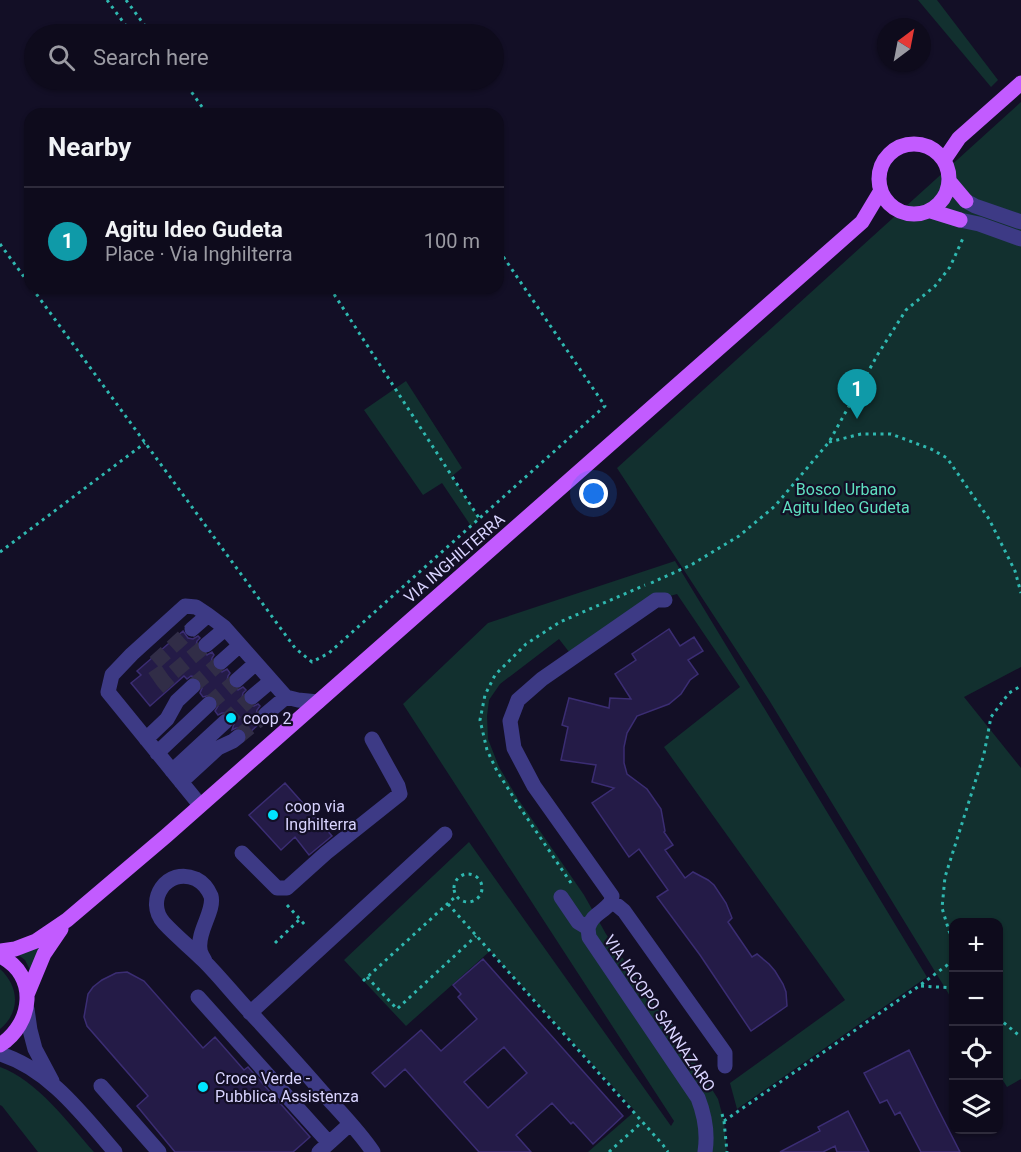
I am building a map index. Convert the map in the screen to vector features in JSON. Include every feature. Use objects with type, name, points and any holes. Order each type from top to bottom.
[{"type":"main road","name":"VIA INGHILTERRA","points":[[944,160],[959,138],[1021,83]]},
{"type":"main road","name":"VIA INGHILTERRA","points":[[0,951],[15,949],[36,941],[67,920],[862,222],[880,192],[878,179],[880,167],[895,149],[916,144],[931,149],[959,138]]},
{"type":"main road","points":[[931,149],[944,160],[949,171],[950,182],[941,203],[931,211]]},
{"type":"main road","points":[[950,182],[966,201]]},
{"type":"main road","points":[[880,192],[886,202],[896,210]]},
{"type":"main road","name":"VIA INGHILTERRA","points":[[862,222],[896,210],[920,215],[931,211],[964,221]]},
{"type":"main road","name":"VIA INGHILTERRA","points":[[0,1045],[13,1036],[22,1023],[44,954],[67,920]]},
{"type":"main road","points":[[0,956],[16,969],[24,981],[27,1002]]},
{"type":"street","points":[[966,201],[1021,222]]},
{"type":"street","points":[[964,221],[1021,239]]},
{"type":"street","name":"VIA IACOPO SANNAZARO","points":[[665,600],[656,600],[542,679],[518,700],[510,721],[514,748],[534,786],[612,896],[607,907],[590,921],[589,937],[698,1098],[704,1116],[707,1140],[705,1152]]},
{"type":"street","points":[[200,805],[108,692],[112,675],[185,606],[196,607],[225,629],[286,697],[318,702]]},
{"type":"street","points":[[192,629],[208,615]]},
{"type":"street","points":[[206,645],[225,629]]},
{"type":"street","points":[[221,662],[240,645]]},
{"type":"street","points":[[237,680],[256,663]]},
{"type":"street","points":[[252,697],[271,681]]},
{"type":"street","points":[[146,739],[167,719],[173,695],[193,686]]},
{"type":"street","points":[[266,714],[286,697]]},
{"type":"street","points":[[157,753],[209,705]]},
{"type":"street","points":[[176,776],[225,722]]},
{"type":"street","points":[[176,776],[238,737]]},
{"type":"street","points":[[242,854],[277,888],[287,888],[326,853],[400,794],[398,786],[372,739]]},
{"type":"street","points":[[250,1012],[445,834]]},
{"type":"street","points":[[205,961],[200,943],[211,906],[211,897],[207,888],[199,881],[187,876],[175,877],[167,881],[160,890],[157,901],[162,920],[205,961],[286,1049],[373,1152]]},
{"type":"street","name":"VIA IACOPO SANNAZARO","points":[[561,897],[578,922],[588,928]]},
{"type":"street","name":"VIA IACOPO SANNAZARO","points":[[611,902],[624,911],[725,1053],[725,1066]]},
{"type":"street","points":[[198,997],[324,1147],[350,1124]]},
{"type":"street","points":[[27,1002],[36,1049],[55,1087]]},
{"type":"street","points":[[0,1054],[18,1060],[55,1087],[76,1107],[115,1152]]},
{"type":"street","points":[[101,1086],[159,1152]]},
{"type":"path","points":[[107,0],[125,24]]},
{"type":"path","points":[[126,0],[143,24]]},
{"type":"path","points":[[190,90],[203,108]]},
{"type":"path","points":[[575,889],[519,806],[487,750],[480,720],[485,695],[495,675],[526,644],[560,622],[691,565],[739,536],[775,506],[828,442],[906,310],[935,286],[950,267],[962,243],[964,221]]},
{"type":"path","points":[[0,244],[24,277]]},
{"type":"path","points":[[37,294],[295,648],[312,662],[329,653],[605,406],[504,258]]},
{"type":"path","points":[[334,294],[479,519]]},
{"type":"path","points":[[828,442],[861,434],[891,434],[931,449],[947,458],[989,519],[1016,571],[1021,593]]},
{"type":"path","points":[[0,552],[145,443]]},
{"type":"path","points":[[949,931],[942,908],[945,877],[984,754],[992,717],[1009,693],[1021,686]]},
{"type":"path","points":[[468,874],[480,880],[482,890],[478,898],[469,902],[460,900],[456,896],[454,888],[460,877],[468,874]]},
{"type":"path","points":[[277,888],[288,907],[306,926]]},
{"type":"path","points":[[363,981],[456,896]]},
{"type":"path","points":[[448,904],[668,1152]]},
{"type":"path","points":[[275,943],[300,919]]},
{"type":"path","points":[[367,977],[397,1009],[476,936]]},
{"type":"path","points":[[724,1121],[949,964]]},
{"type":"path","points":[[919,986],[949,988]]},
{"type":"path","points":[[666,1018],[690,1053]]},
{"type":"path","points":[[1003,1021],[1021,1036]]},
{"type":"path","points":[[721,1110],[727,1152]]},
{"type":"path","points":[[609,1152],[642,1122]]},
{"type":"green space","points":[[918,0],[937,0],[998,80],[991,87]]},
{"type":"green space","name":"Bosco Urbano Agitu Ideo Gudeta","points":[[1021,102],[1021,667],[964,697],[1021,768],[1021,1079],[1007,1087],[1003,1080],[1003,918],[949,918],[949,994],[769,700],[617,468]]},
{"type":"green space","points":[[406,381],[462,468],[452,476],[479,519],[471,526],[442,483],[423,495],[364,410]]},
{"type":"green space","points":[[675,561],[927,977],[737,1109],[730,1083],[845,1000],[664,747],[740,687],[677,594],[656,600],[573,657],[559,639],[500,684],[489,700],[488,739],[499,767],[518,799],[718,1099],[724,1121],[727,1152],[588,1152],[635,1111],[490,951],[406,1026],[344,960],[469,842],[671,1126],[674,1121],[403,704],[488,623]]},
{"type":"green space","points":[[48,940],[31,972],[25,960],[17,954]]},
{"type":"green space","points":[[0,969],[11,983],[15,999],[12,1015],[0,1029]]},
{"type":"green space","points":[[0,1067],[14,1073],[39,1092],[94,1152],[38,1152],[0,1105]]},
{"type":"building","points":[[669,629],[680,646],[694,637],[703,651],[688,660],[698,674],[669,704],[637,716],[627,733],[624,763],[627,774],[647,789],[661,809],[664,832],[673,845],[665,850],[685,878],[693,872],[714,885],[726,903],[732,918],[728,922],[752,957],[757,954],[769,964],[783,984],[787,1006],[751,1031],[700,955],[657,897],[668,890],[639,849],[629,857],[592,803],[614,788],[592,782],[596,765],[561,760],[568,727],[562,725],[569,698],[609,708],[610,698],[631,699],[615,674],[636,660],[632,654]]},
{"type":"building","points":[[183,631],[188,638],[193,639],[198,636],[200,638],[196,646],[199,652],[207,655],[212,652],[214,655],[211,663],[214,669],[222,672],[227,669],[230,673],[227,681],[230,687],[238,690],[243,687],[246,690],[242,698],[245,704],[260,706],[256,715],[261,722],[247,735],[241,728],[232,730],[234,724],[232,716],[227,713],[218,715],[215,711],[218,706],[216,698],[211,695],[203,697],[200,693],[202,683],[196,677],[191,676],[187,679],[184,676],[150,706],[131,683],[141,675],[137,671]]},
{"type":"building","points":[[285,783],[332,836],[309,855],[295,837],[281,850],[249,815]]},
{"type":"building","points":[[483,959],[623,1116],[593,1144],[552,1103],[516,1135],[531,1152],[479,1152],[405,1069],[385,1087],[372,1073],[421,1030],[441,1051],[477,1019],[458,997],[461,994],[453,985]],"holes":[[[504,1047],[527,1073],[488,1108],[464,1082]]]},
{"type":"building","points":[[127,972],[144,981],[203,1048],[215,1037],[244,1070],[248,1067],[310,1137],[293,1152],[175,1152],[137,1106],[148,1096],[87,1026],[84,1017],[88,994],[93,987],[116,973]]},
{"type":"building","points":[[909,1050],[960,1152],[921,1152],[900,1112],[895,1115],[887,1100],[880,1103],[864,1073]]},
{"type":"building","points":[[848,1111],[869,1152],[837,1152],[835,1146],[823,1152],[780,1152],[820,1131],[818,1127]]},
{"type":"tunnel","points":[[163,681],[152,665],[192,629]]},
{"type":"tunnel","points":[[169,688],[163,681],[206,645]]},
{"type":"tunnel","points":[[193,686],[221,662]]},
{"type":"tunnel","points":[[209,704],[237,680]]},
{"type":"tunnel","points":[[225,722],[252,697]]},
{"type":"tunnel","points":[[238,737],[266,714]]},
{"type":"place","name":"Agitu Ideo Gudeta","points":[[857,419]]},
{"type":"place","name":"coop 2","points":[[231,718]]},
{"type":"place","name":"coop via Inghilterra","points":[[273,815]]},
{"type":"place","name":"Croce Verde - Pubblica Assistenza","points":[[203,1087]]}]
